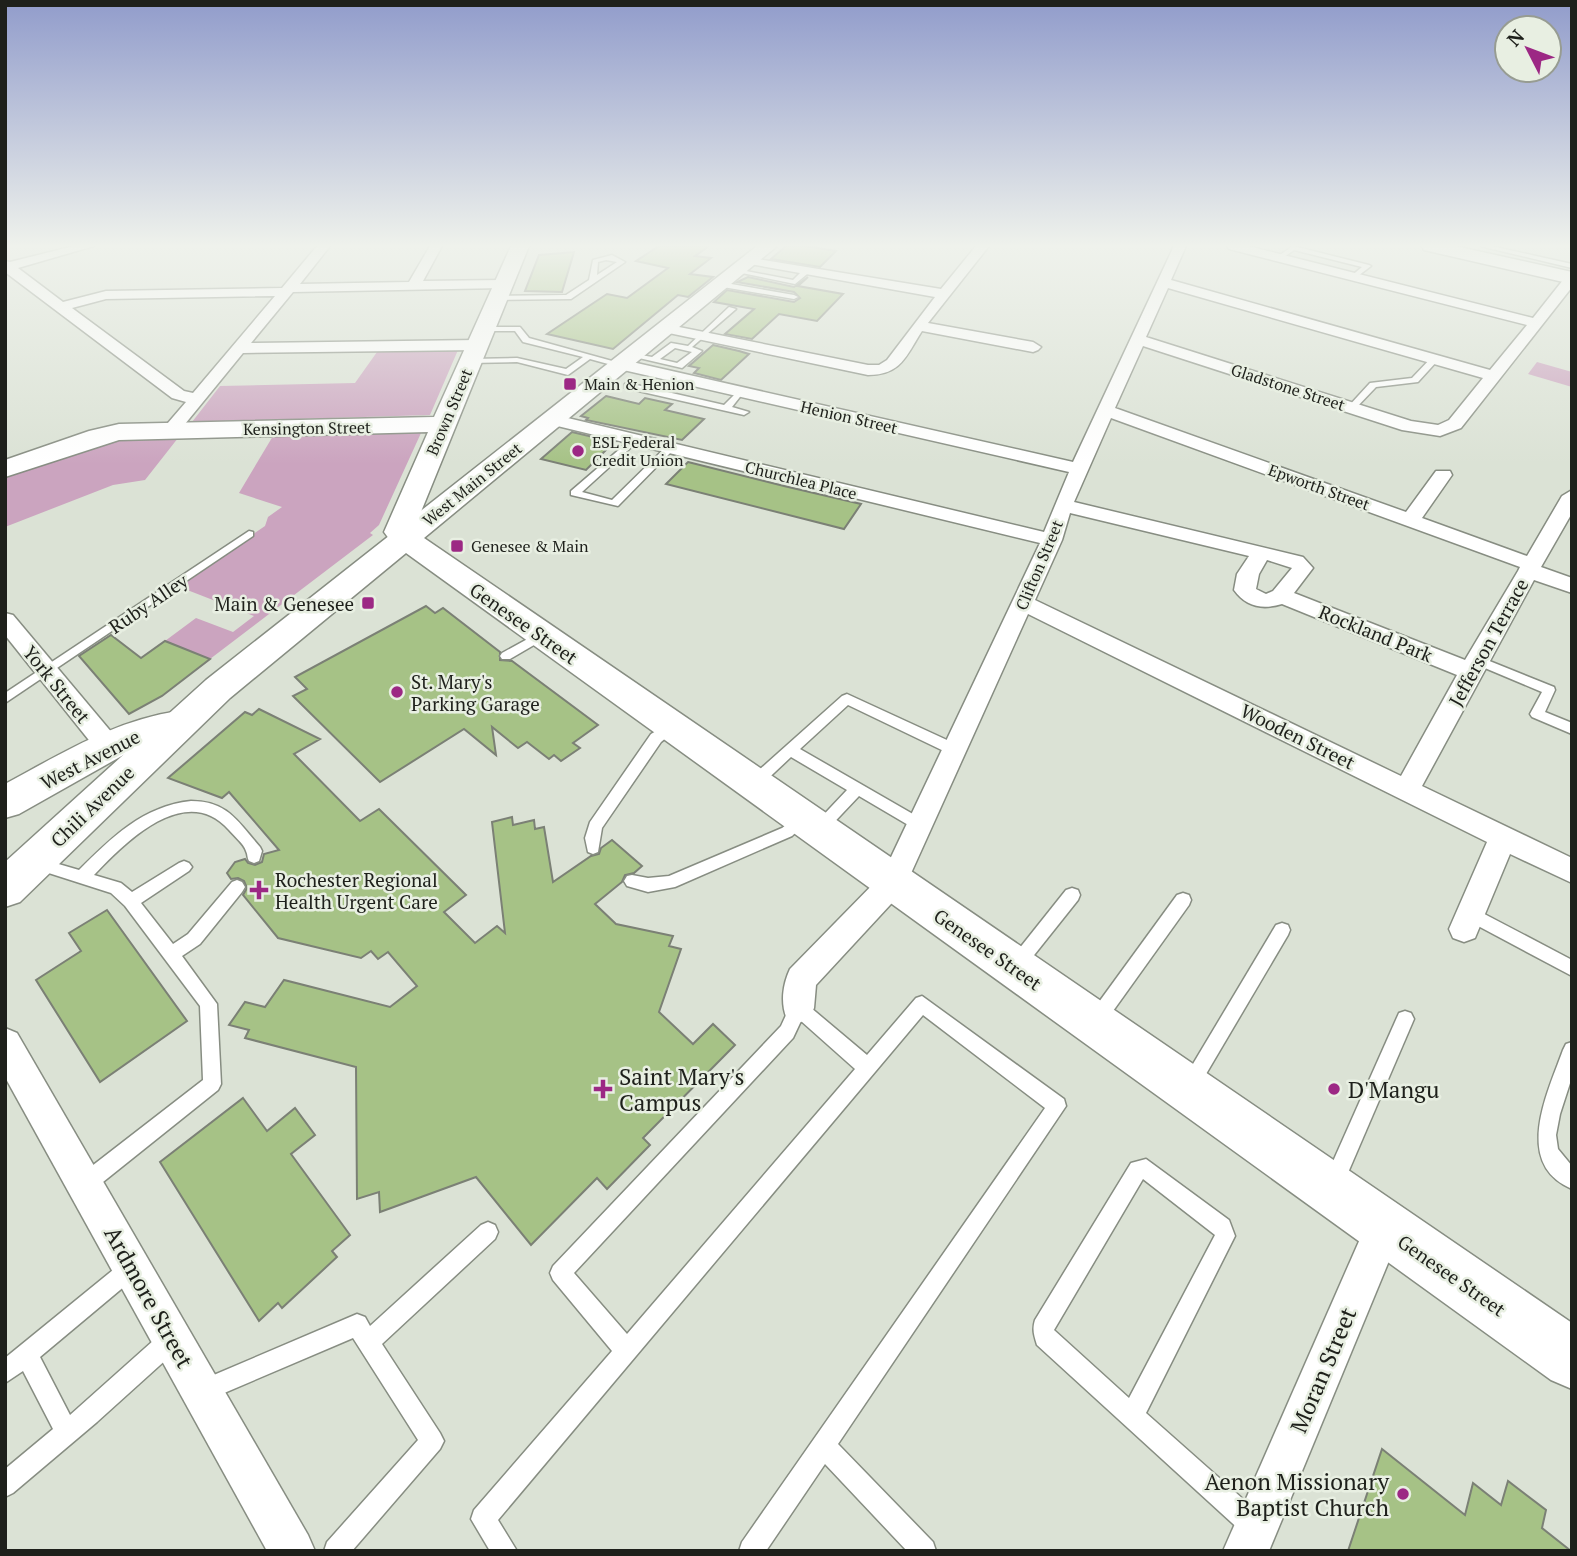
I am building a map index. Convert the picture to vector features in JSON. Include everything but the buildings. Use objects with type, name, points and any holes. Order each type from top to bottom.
[{"type":"main road","name":"Brown Street","points":[[404,538],[399,532],[401,524],[489,319]]},
{"type":"main road","name":"West Main Street","points":[[178,724],[551,419],[626,368],[676,319]]},
{"type":"main road","name":"Kensington Street","points":[[5,469],[109,433],[444,424]]},
{"type":"main road","name":"Genesee Street","points":[[404,538],[524,646],[672,727],[1572,1359]]},
{"type":"main road","name":"West Avenue","points":[[5,803],[109,747],[152,729],[178,724]]},
{"type":"main road","name":"Chili Avenue","points":[[5,889],[178,724]]},
{"type":"street","points":[[76,319],[178,395],[196,399]]},
{"type":"street","points":[[170,431],[263,319]]},
{"type":"street","points":[[664,328],[868,370],[883,370],[893,363],[924,319]]},
{"type":"street","name":"Clifton Street","points":[[797,1009],[801,979],[893,882],[1052,540],[1063,505],[1146,319]]},
{"type":"street","points":[[1292,319],[1493,376]]},
{"type":"street","points":[[1520,319],[1537,323]]},
{"type":"street","points":[[1440,431],[1455,424],[1540,319]]},
{"type":"street","points":[[918,326],[1032,346]]},
{"type":"street","name":"Gladstone Street","points":[[1137,339],[1408,426],[1440,431]]},
{"type":"street","points":[[239,348],[478,345]]},
{"type":"street","name":"Henion Street","points":[[626,368],[1080,469]]},
{"type":"street","name":"Epworth Street","points":[[1107,411],[1410,520],[1572,586]]},
{"type":"street","name":"Churchlea Place","points":[[551,419],[1052,540]]},
{"type":"street","points":[[1410,520],[1443,475]]},
{"type":"street","name":"Jefferson Terrace","points":[[1407,789],[1529,567],[1572,496]]},
{"type":"street","points":[[1063,505],[1302,564],[1303,568],[1281,596]]},
{"type":"street","name":"Rockland Park","points":[[1261,553],[1248,574],[1245,590],[1250,596],[1258,600],[1276,600],[1281,596],[1474,666]]},
{"type":"street","name":"Wooden Street","points":[[1023,603],[1572,871]]},
{"type":"street","name":"York Street","points":[[5,620],[109,747]]},
{"type":"street","points":[[1468,922],[1503,837]]},
{"type":"street","name":"Ardmore Street","points":[[5,1044],[292,1551]]},
{"type":"street","name":"Moran Street","points":[[1251,1539],[1384,1227]]},
{"type":"lane","points":[[688,348],[721,319]]},
{"type":"lane","points":[[478,345],[517,329],[526,340],[626,368],[726,408],[744,412]]},
{"type":"lane","points":[[478,345],[517,360],[568,372],[589,356]]},
{"type":"lane","points":[[626,368],[654,360],[674,345],[698,351],[679,366],[654,360]]},
{"type":"lane","points":[[1352,408],[1373,385],[1415,380],[1435,359]]},
{"type":"lane","points":[[726,408],[739,393]]},
{"type":"lane","points":[[635,439],[575,493],[614,504],[670,448]]},
{"type":"lane","name":"Ruby Alley","points":[[5,699],[249,534]]},
{"type":"lane","points":[[1474,666],[1549,690],[1537,714],[1572,729]]},
{"type":"lane","points":[[753,784],[847,699],[955,750]]},
{"type":"lane","points":[[593,848],[595,826],[656,738],[672,727]]},
{"type":"lane","points":[[790,750],[920,825]]},
{"type":"lane","points":[[632,881],[648,885],[670,882],[811,824],[858,788]]},
{"type":"lane","points":[[82,878],[126,833],[148,818],[172,809],[194,806],[222,814],[255,852],[254,857]]},
{"type":"lane","points":[[33,862],[116,888],[131,901],[208,1004],[212,1084],[86,1183]]},
{"type":"lane","points":[[131,901],[184,867]]},
{"type":"lane","points":[[171,955],[194,939],[237,887]]},
{"type":"lane","points":[[1014,968],[1072,895]]},
{"type":"lane","points":[[1094,1023],[1183,900]]},
{"type":"lane","points":[[1468,922],[1572,969]]},
{"type":"lane","points":[[1187,1089],[1282,930]]},
{"type":"lane","points":[[505,1551],[482,1519],[866,1066],[922,1004],[1057,1106],[751,1551]]},
{"type":"lane","points":[[626,1350],[560,1273],[787,1032],[797,1009],[866,1066]]},
{"type":"lane","points":[[1331,1189],[1405,1019]]},
{"type":"lane","points":[[1572,1050],[1545,1131],[1545,1141],[1552,1158],[1572,1179]]},
{"type":"lane","points":[[1132,1416],[1225,1236],[1223,1227],[1146,1169],[1138,1170],[1042,1328],[1045,1337],[1132,1416],[1251,1539]]},
{"type":"lane","points":[[368,1342],[488,1232]]},
{"type":"lane","points":[[5,1372],[131,1268]]},
{"type":"lane","points":[[202,1392],[357,1325],[432,1441],[336,1551]]},
{"type":"lane","points":[[5,1485],[172,1339]]},
{"type":"lane","points":[[26,1354],[67,1433]]},
{"type":"lane","points":[[823,1445],[924,1551]]},
{"type":"shaded area","points":[[458,350],[430,415],[192,422],[220,386],[355,383],[377,352]]},
{"type":"shaded area","points":[[1537,362],[1572,372],[1572,387],[1528,374]]},
{"type":"shaded area","points":[[421,433],[379,525],[370,533],[373,535],[210,659],[165,641],[196,618],[233,632],[254,616],[177,586],[265,526],[268,517],[282,507],[239,493],[273,436]]},
{"type":"shaded area","points":[[178,438],[145,480],[113,485],[5,527],[5,475],[101,440]]},
{"type":"place","name":"Main & Henion","points":[[570,384]]},
{"type":"place","name":"ESL Federal Credit Union","points":[[578,451]]},
{"type":"place","name":"Genesee & Main","points":[[457,546]]},
{"type":"place","name":"Main & Genesee","points":[[368,603]]},
{"type":"place","name":"St. Mary's Parking Garage","points":[[397,692]]},
{"type":"place","name":"Rochester Regional Health Urgent Care","points":[[259,890]]},
{"type":"place","name":"Saint Mary's Campus","points":[[603,1089]]},
{"type":"place","name":"D'Mangu","points":[[1334,1089]]},
{"type":"place","name":"Aenon Missionary Baptist Church","points":[[1403,1494]]}]
